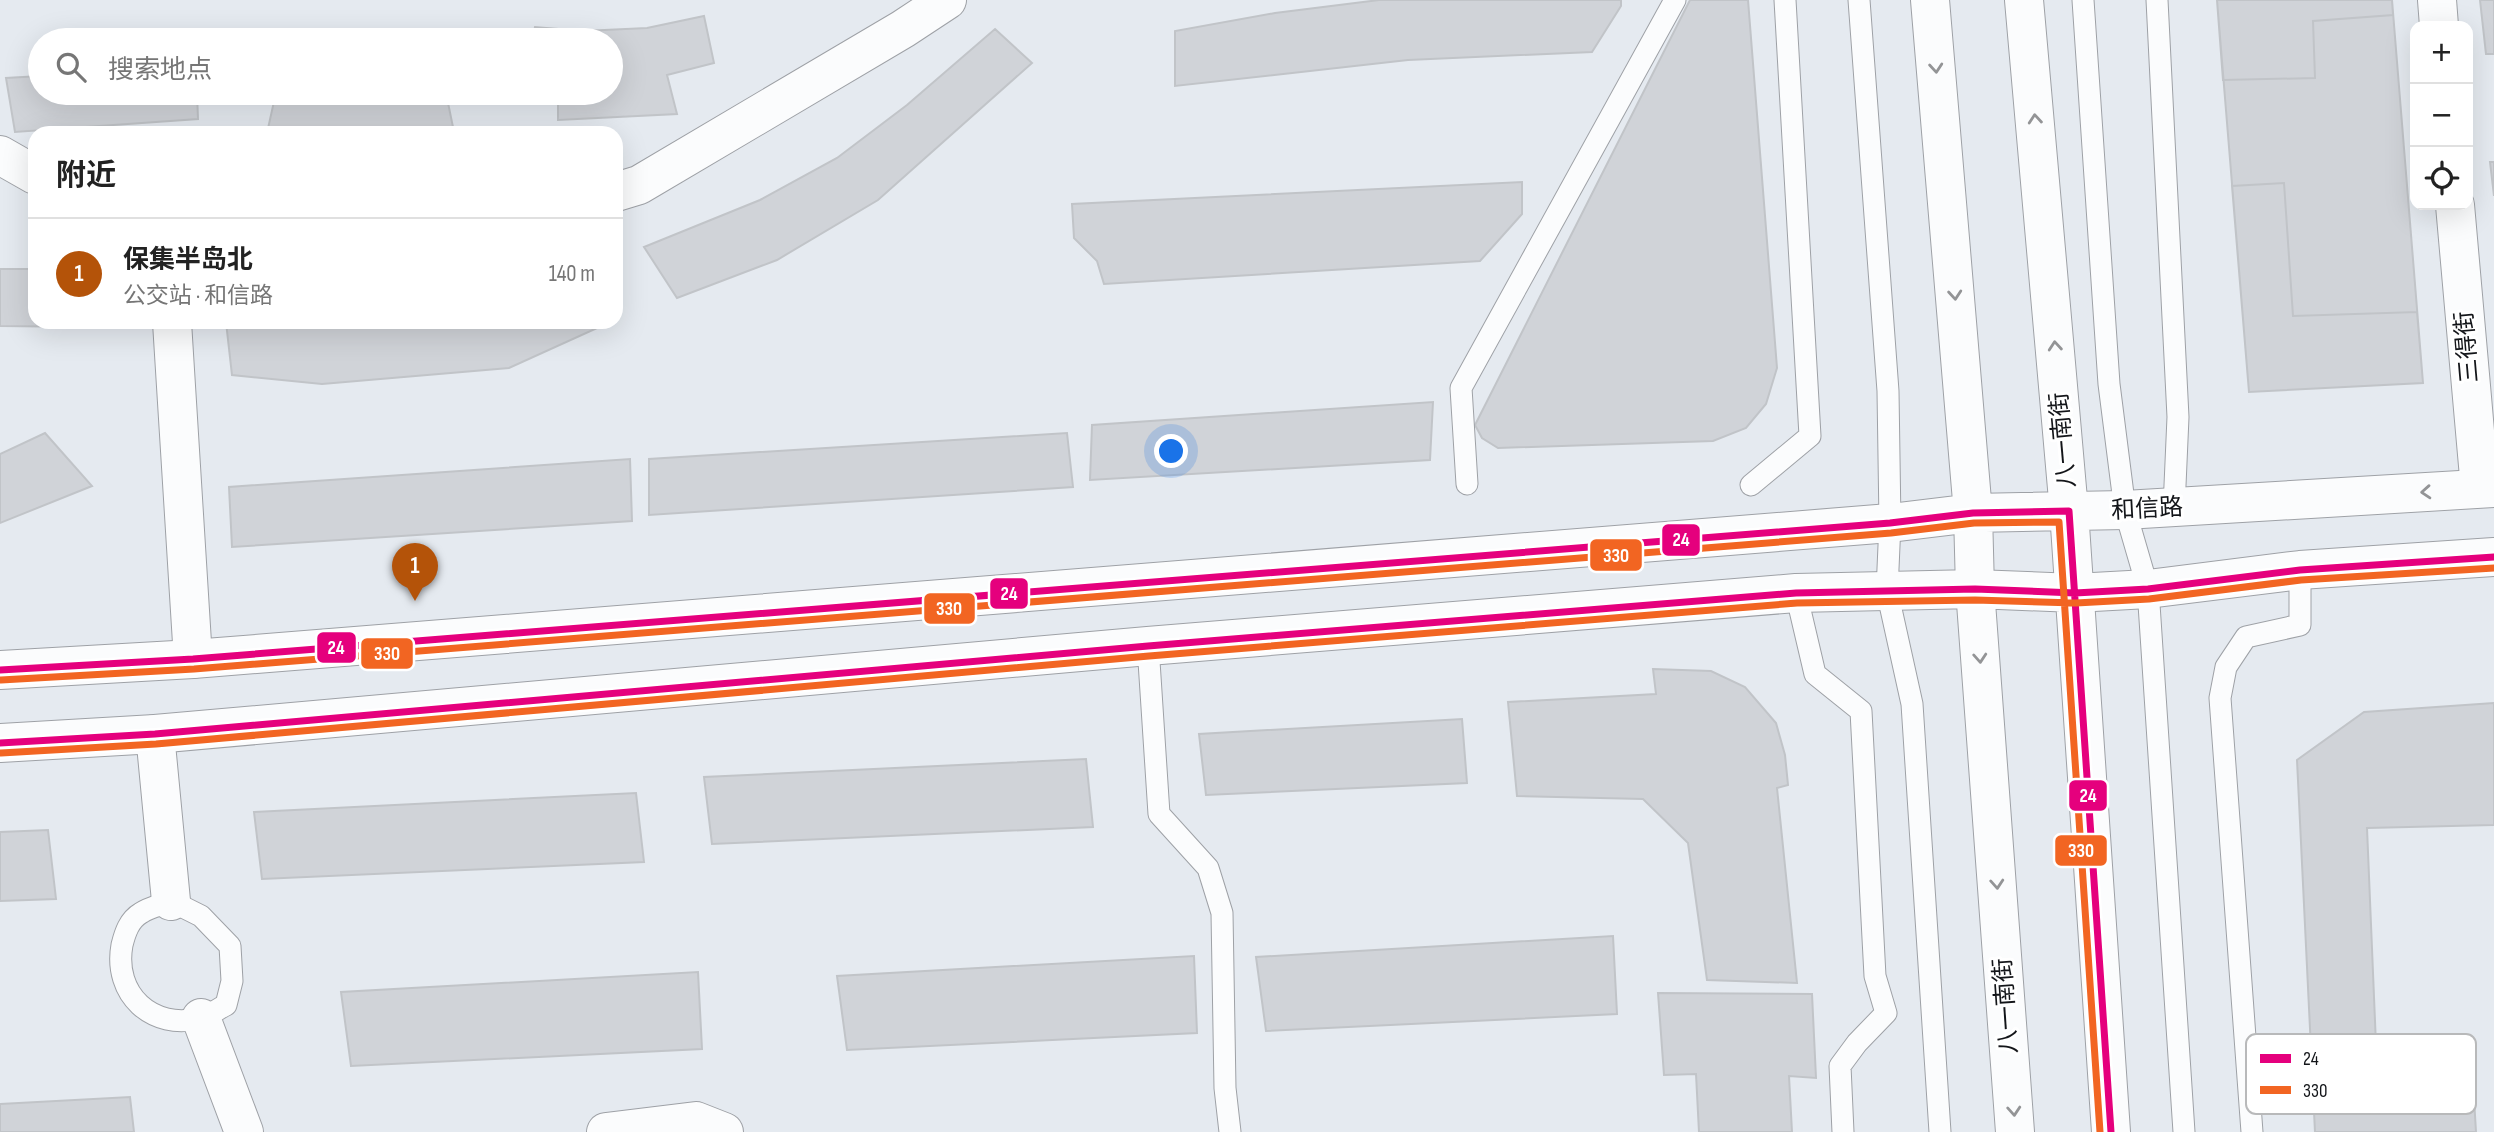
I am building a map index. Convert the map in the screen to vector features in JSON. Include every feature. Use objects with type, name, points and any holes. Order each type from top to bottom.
[{"type":"street","points":[[623,190],[639,185],[903,29],[947,0]]},
{"type":"street","name":"八一南街","points":[[1930,0],[1973,513],[1975,589],[2015,1132]]},
{"type":"street","name":"八一南街","points":[[2024,0],[2069,511],[2111,1132]]},
{"type":"street","points":[[2437,0],[2439,21]]},
{"type":"street","points":[[0,155],[28,171]]},
{"type":"street","name":"三得街","points":[[2456,210],[2487,488]]},
{"type":"street","points":[[172,329],[193,659]]},
{"type":"street","name":"和信路","points":[[0,670],[193,659],[1890,523],[1973,513],[2174,508],[2487,488]]},
{"type":"street","points":[[0,743],[155,734],[1148,646],[1796,593],[1975,589],[2075,593],[2148,589],[2300,570],[2494,556]]},
{"type":"street","points":[[155,734],[172,901]]},
{"type":"street","points":[[201,1018],[244,1132]]},
{"type":"street","points":[[606,1132],[696,1121],[724,1132]]},
{"type":"lane","points":[[1467,484],[1461,388],[1675,0]]},
{"type":"lane","points":[[1751,485],[1810,436],[1785,0]]},
{"type":"lane","points":[[1859,0],[1888,391],[1890,523],[1887,591],[1912,704],[1940,1132]]},
{"type":"lane","points":[[2083,0],[2109,384],[2125,510],[2148,589],[2184,1132]]},
{"type":"lane","points":[[2157,0],[2178,417],[2174,508]]},
{"type":"lane","points":[[2246,1051],[2220,698],[2226,667],[2246,637],[2300,625],[2300,570]]},
{"type":"lane","points":[[1796,593],[1815,674],[1861,711],[1875,976],[1886,1013],[1857,1043],[1840,1066],[1843,1132]]},
{"type":"lane","points":[[1148,646],[1159,814],[1208,868],[1222,914],[1225,1088],[1230,1132]]},
{"type":"lane","points":[[172,901],[201,916],[230,946],[232,981],[226,1005],[201,1018],[173,1019],[145,1011],[127,991],[119,964],[125,930],[140,913],[172,901]]},
{"type":"lane","points":[[2251,1114],[2252,1132]]},
{"type":"building","points":[[1379,0],[1621,0],[1621,6],[1592,52],[1408,60],[1175,86],[1175,31],[1275,13]]},
{"type":"building","points":[[1690,0],[1748,0],[1777,368],[1766,404],[1746,428],[1713,441],[1498,448],[1482,438],[1475,425]]},
{"type":"building","points":[[2217,0],[2392,0],[2423,383],[2249,392]]},
{"type":"building","points":[[2217,0],[2392,0],[2393,15],[2313,21],[2315,78],[2223,80]]},
{"type":"building","points":[[2480,0],[2494,0],[2494,54],[2486,54]]},
{"type":"building","points":[[704,16],[714,63],[667,75],[677,114],[558,120],[558,105],[623,105],[623,29],[647,28]]},
{"type":"building","points":[[995,29],[1032,63],[878,200],[777,260],[677,298],[644,247],[760,200],[837,158],[907,105]]},
{"type":"building","points":[[28,77],[28,105],[197,105],[198,119],[99,126],[28,126],[28,131],[15,132],[6,78]]},
{"type":"building","points":[[273,105],[448,105],[453,126],[269,126]]},
{"type":"building","points":[[2490,162],[2494,162],[2494,196]]},
{"type":"building","points":[[1522,182],[1522,214],[1480,261],[1104,284],[1097,261],[1074,238],[1072,204]]},
{"type":"building","points":[[2284,183],[2293,316],[2417,312],[2423,383],[2249,392],[2232,186]]},
{"type":"building","points":[[0,269],[28,269],[28,326],[0,326]]},
{"type":"building","points":[[227,329],[595,329],[509,368],[322,384],[232,375]]},
{"type":"building","points":[[1433,402],[1430,460],[1090,480],[1092,425]]},
{"type":"building","points":[[45,433],[92,486],[0,523],[0,454]]},
{"type":"building","points":[[1067,433],[1073,487],[649,515],[649,459]]},
{"type":"building","points":[[630,459],[632,521],[232,547],[229,487]]},
{"type":"building","points":[[1653,669],[1711,671],[1745,687],[1776,723],[1785,755],[1788,785],[1777,788],[1797,983],[1707,980],[1688,843],[1643,799],[1517,796],[1508,702],[1656,694]]},
{"type":"building","points":[[2494,703],[2494,825],[2367,828],[2376,1034],[2310,1034],[2297,760],[2364,712]]},
{"type":"building","points":[[1462,719],[1467,783],[1206,795],[1199,734]]},
{"type":"building","points":[[1086,759],[1093,827],[712,844],[704,777]]},
{"type":"building","points":[[636,793],[644,862],[262,879],[254,812]]},
{"type":"building","points":[[48,830],[56,899],[0,901],[0,832]]},
{"type":"building","points":[[1613,936],[1617,1014],[1266,1031],[1256,957]]},
{"type":"building","points":[[1194,956],[1197,1033],[847,1050],[837,976]]},
{"type":"building","points":[[698,972],[702,1049],[351,1066],[341,992]]},
{"type":"building","points":[[1658,993],[1812,994],[1816,1078],[1789,1076],[1792,1132],[1699,1132],[1696,1074],[1664,1075]]},
{"type":"building","points":[[130,1097],[134,1132],[0,1132],[0,1104]]},
{"type":"building","points":[[2314,1114],[2475,1114],[2476,1132],[2315,1132]]},
{"type":"transit line","name":"24","points":[[0,670],[193,659],[1890,523],[1973,513],[2069,511],[2111,1132]]},
{"type":"transit line","name":"330","points":[[1,680],[194,669],[1891,533],[1974,523],[2059,522],[2100,1132]]},
{"type":"transit line","name":"24","points":[[0,743],[155,734],[1148,646],[1796,593],[1975,589],[2075,593],[2148,589],[2300,570],[2494,557]]},
{"type":"transit line","name":"330","points":[[1,753],[156,744],[1149,656],[1797,603],[1975,600],[2076,603],[2149,599],[2301,580],[2494,568]]},
{"type":"place","name":"保集半岛北","points":[[415,601]]}]
